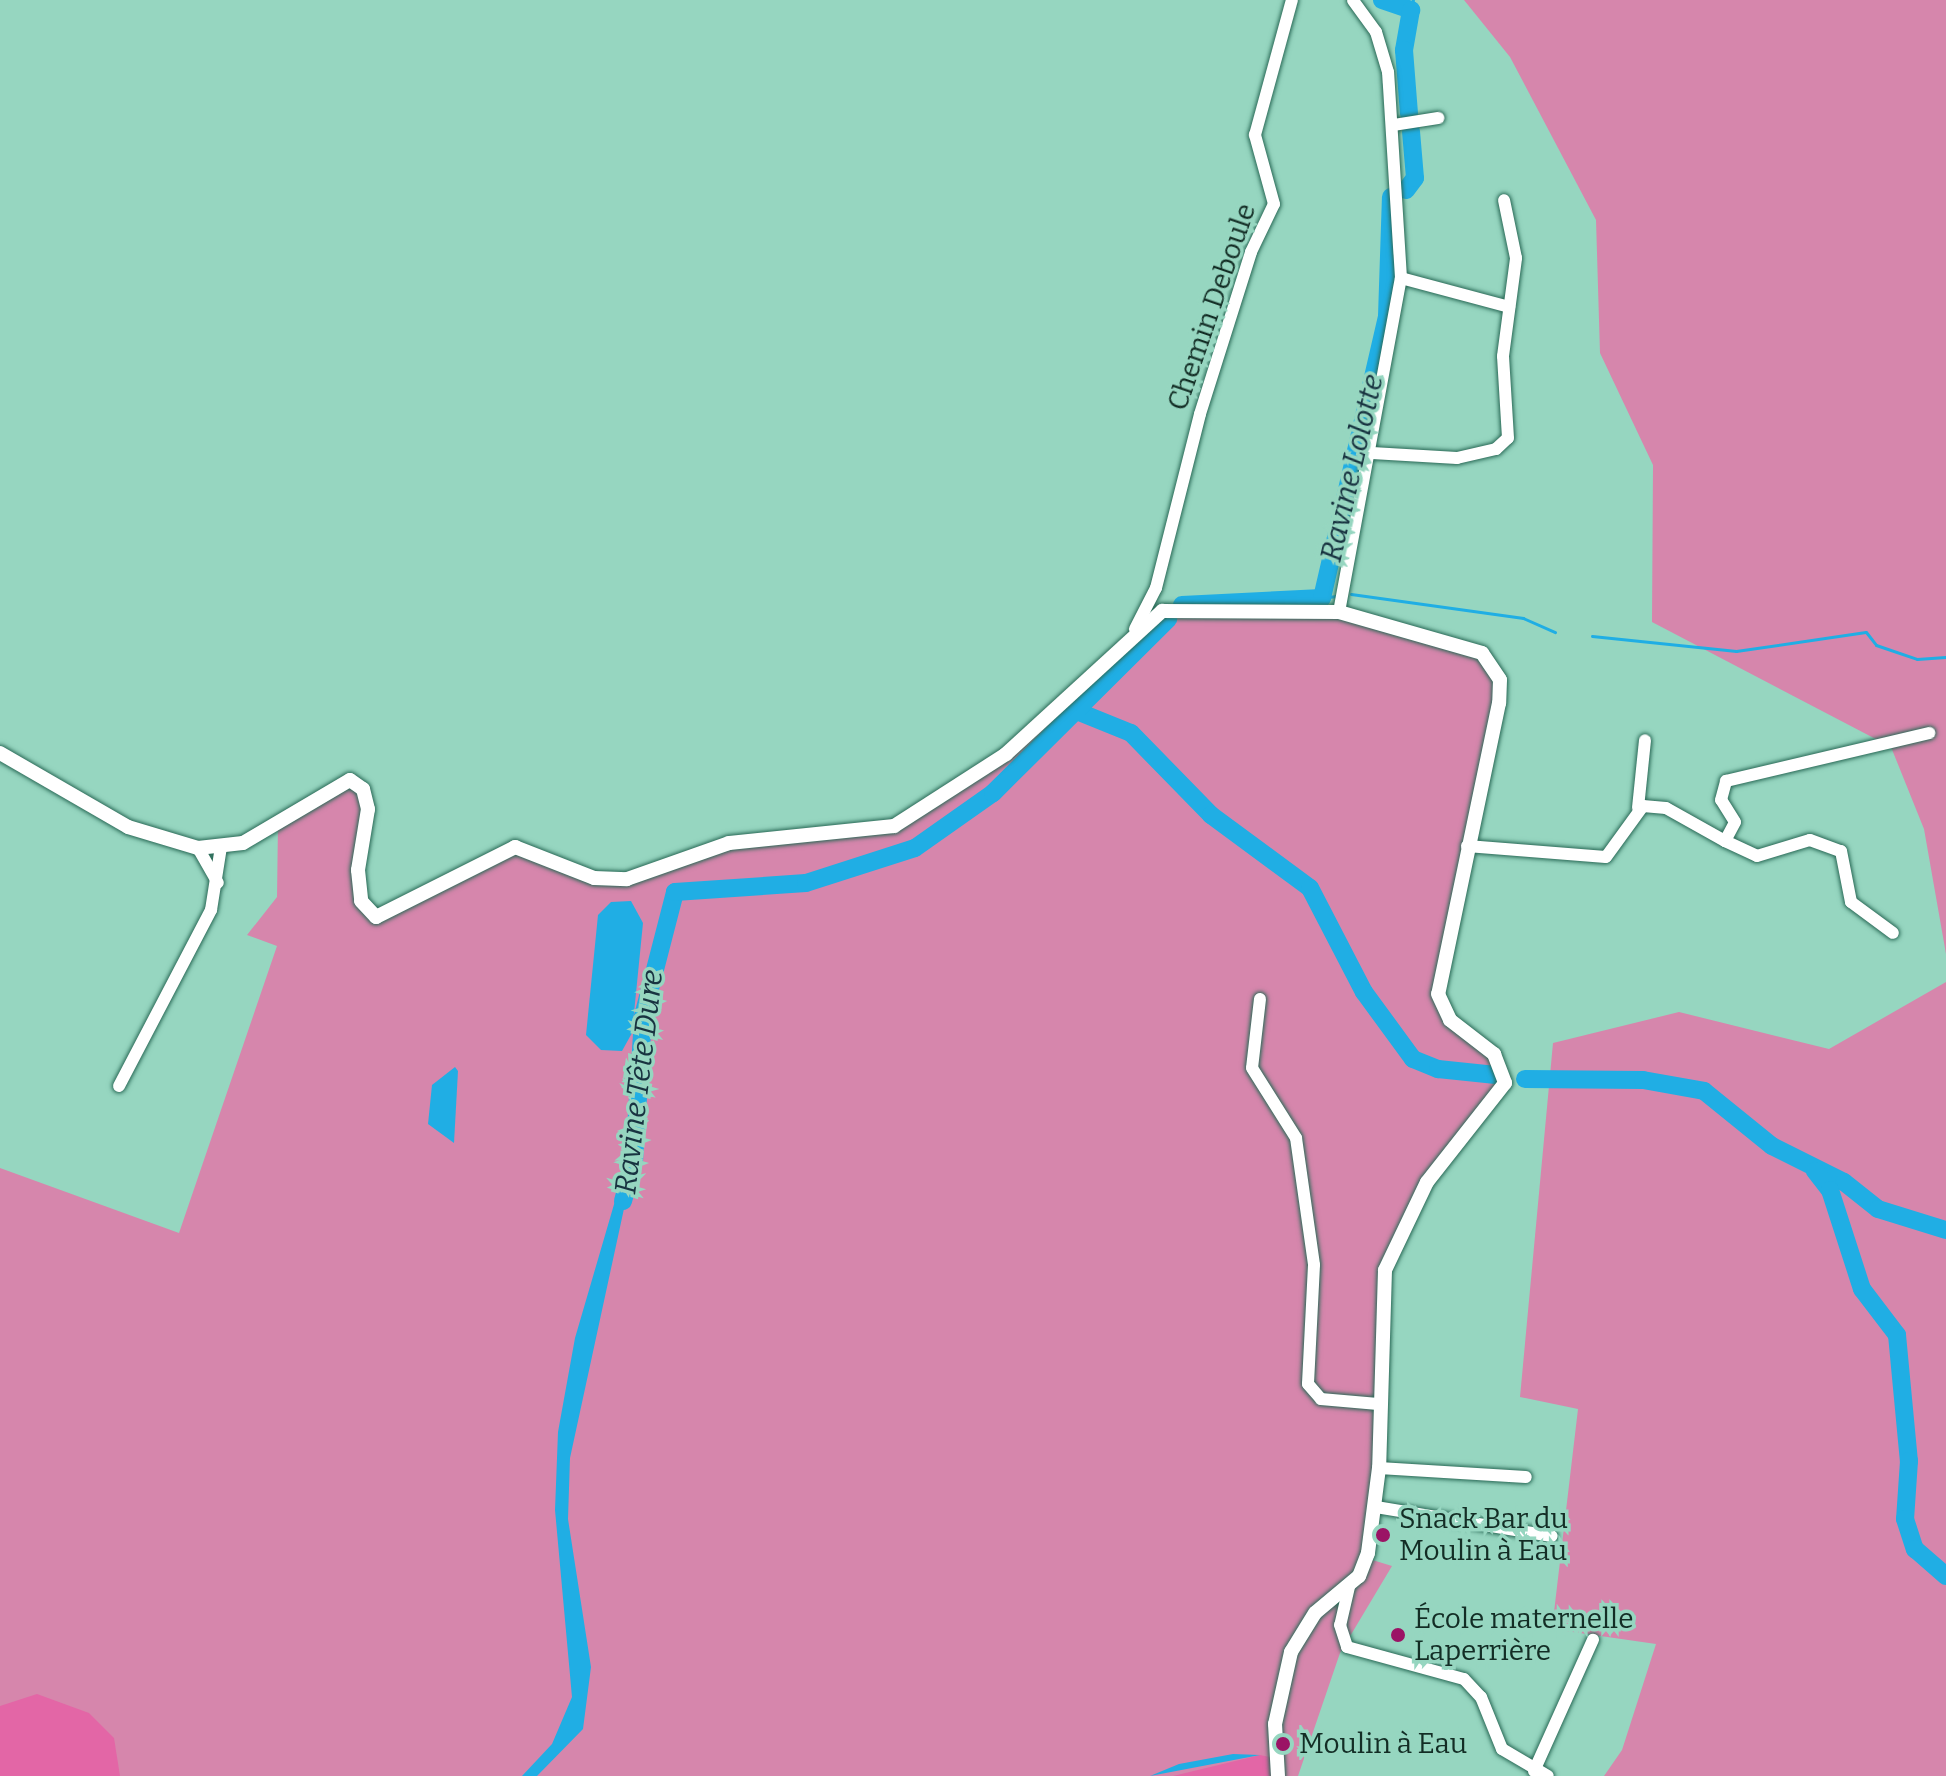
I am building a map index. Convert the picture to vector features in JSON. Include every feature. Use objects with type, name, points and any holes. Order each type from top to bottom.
[{"type":"street","name":"Chemin Deboule","points":[[1135,629],[1156,588],[1200,414],[1251,252],[1274,204],[1255,126],[1292,0]]},
{"type":"street","points":[[1339,612],[1372,453],[1401,278],[1394,125],[1383,51],[1353,0]]},
{"type":"street","points":[[1394,125],[1438,118]]},
{"type":"street","points":[[1372,453],[1457,458],[1503,445],[1509,307],[1516,258],[1504,200]]},
{"type":"street","points":[[1401,278],[1509,307]]},
{"type":"street","points":[[0,753],[128,827],[198,848],[221,847],[259,835],[350,780],[363,789],[368,809],[358,870],[361,901],[376,917],[515,847],[594,878],[627,879],[743,840],[877,832],[975,777],[1049,719],[1135,629],[1172,610],[1339,612],[1482,653],[1492,664],[1499,703],[1438,994],[1450,1020],[1494,1054],[1505,1083],[1427,1182],[1399,1232],[1378,1313],[1379,1468],[1376,1507],[1368,1553],[1349,1587],[1340,1625],[1347,1647],[1464,1679],[1481,1697],[1502,1749],[1531,1770],[1548,1776]]},
{"type":"street","points":[[1725,841],[1735,822],[1721,800],[1726,781],[1929,733]]},
{"type":"street","points":[[1467,846],[1606,857],[1638,808],[1645,740]]},
{"type":"street","points":[[1638,808],[1666,808],[1757,856],[1810,840],[1841,851],[1851,902],[1893,933]]},
{"type":"street","points":[[119,1086],[211,910],[218,883],[221,847]]},
{"type":"street","points":[[198,848],[218,883]]},
{"type":"street","points":[[1260,999],[1252,1068],[1296,1138],[1314,1265],[1308,1384],[1321,1399],[1378,1404]]},
{"type":"street","points":[[1379,1468],[1526,1477]]},
{"type":"street","points":[[1376,1507],[1552,1536]]},
{"type":"street","points":[[1278,1776],[1275,1724],[1284,1672],[1304,1625],[1349,1587]]},
{"type":"street","points":[[1531,1770],[1593,1640]]},
{"type":"shaded area","points":[[1464,0],[1946,0],[1946,954],[1924,829],[1891,747],[1652,622],[1653,465],[1600,353],[1596,220],[1510,57]]},
{"type":"shaded area","points":[[1339,612],[1482,653],[1500,680],[1442,1007],[1494,1054],[1506,1076],[1427,1182],[1385,1270],[1379,1468],[1366,1558],[1392,1566],[1340,1653],[1298,1776],[0,1776],[0,1168],[179,1233],[277,946],[247,935],[277,897],[278,823],[337,783],[363,789],[359,886],[376,917],[515,847],[594,878],[627,879],[729,843],[877,832],[975,777],[1155,614]]},
{"type":"shaded area","points":[[1946,982],[1946,1776],[1604,1776],[1622,1750],[1656,1644],[1552,1629],[1578,1409],[1520,1397],[1553,1043],[1679,1012],[1829,1049]]},
{"type":"shaded area","points":[[37,1694],[89,1713],[114,1738],[120,1776],[0,1776],[0,1706]]},
{"type":"shaded area","points":[[1260,1755],[1279,1759],[1278,1776],[1173,1776]]},
{"type":"water","points":[[631,901],[643,923],[632,1033],[622,1051],[601,1050],[586,1035],[598,915],[611,902]]},
{"type":"water","points":[[455,1067],[458,1071],[454,1143],[428,1124],[432,1085]]},
{"type":"water","points":[[630,1181],[570,1458],[568,1519],[591,1667],[583,1729],[537,1776],[522,1776],[552,1744],[572,1697],[555,1510],[558,1432],[575,1338],[615,1201]]},
{"type":"water","points":[[1233,1754],[1260,1755],[1150,1776],[1179,1764]]},
{"type":"waterway","name":"Ravine Lolotte","points":[[1382,0],[1411,10],[1404,50],[1409,114]]},
{"type":"waterway","points":[[1411,10],[1413,0]]},
{"type":"waterway","name":"Ravine Lolotte","points":[[1406,190],[1415,178],[1411,131]]},
{"type":"waterway","name":"Ravine Lolotte","points":[[1182,605],[1322,598],[1387,316],[1391,197]]},
{"type":"waterway","points":[[1351,594],[1523,618],[1555,632]]},
{"type":"waterway","points":[[1322,598],[1336,596]]},
{"type":"waterway","name":"Ravine Tête Dure","points":[[623,1201],[634,1161],[643,1016],[675,892],[806,883],[915,848],[993,793],[1168,619]]},
{"type":"waterway","points":[[1592,636],[1736,651],[1866,632],[1876,645],[1917,659],[1946,657]]},
{"type":"waterway","name":"Ravine Tête Dure","points":[[1079,712],[1131,733],[1211,815],[1310,888],[1364,992],[1413,1059],[1438,1069],[1496,1075]]},
{"type":"waterway","name":"Ravine Tête Dure","points":[[1525,1079],[1643,1080],[1704,1091],[1772,1146],[1844,1182],[1878,1209],[1946,1230]]},
{"type":"waterway","points":[[1815,1171],[1830,1190],[1862,1289],[1897,1335],[1909,1461],[1905,1519],[1915,1549],[1946,1576]]},
{"type":"place","name":"Snack Bar du Moulin à Eau","points":[[1383,1535]]},
{"type":"place","name":"École maternelle Laperrière","points":[[1398,1635]]},
{"type":"place","name":"Moulin à Eau","points":[[1283,1744]]}]
